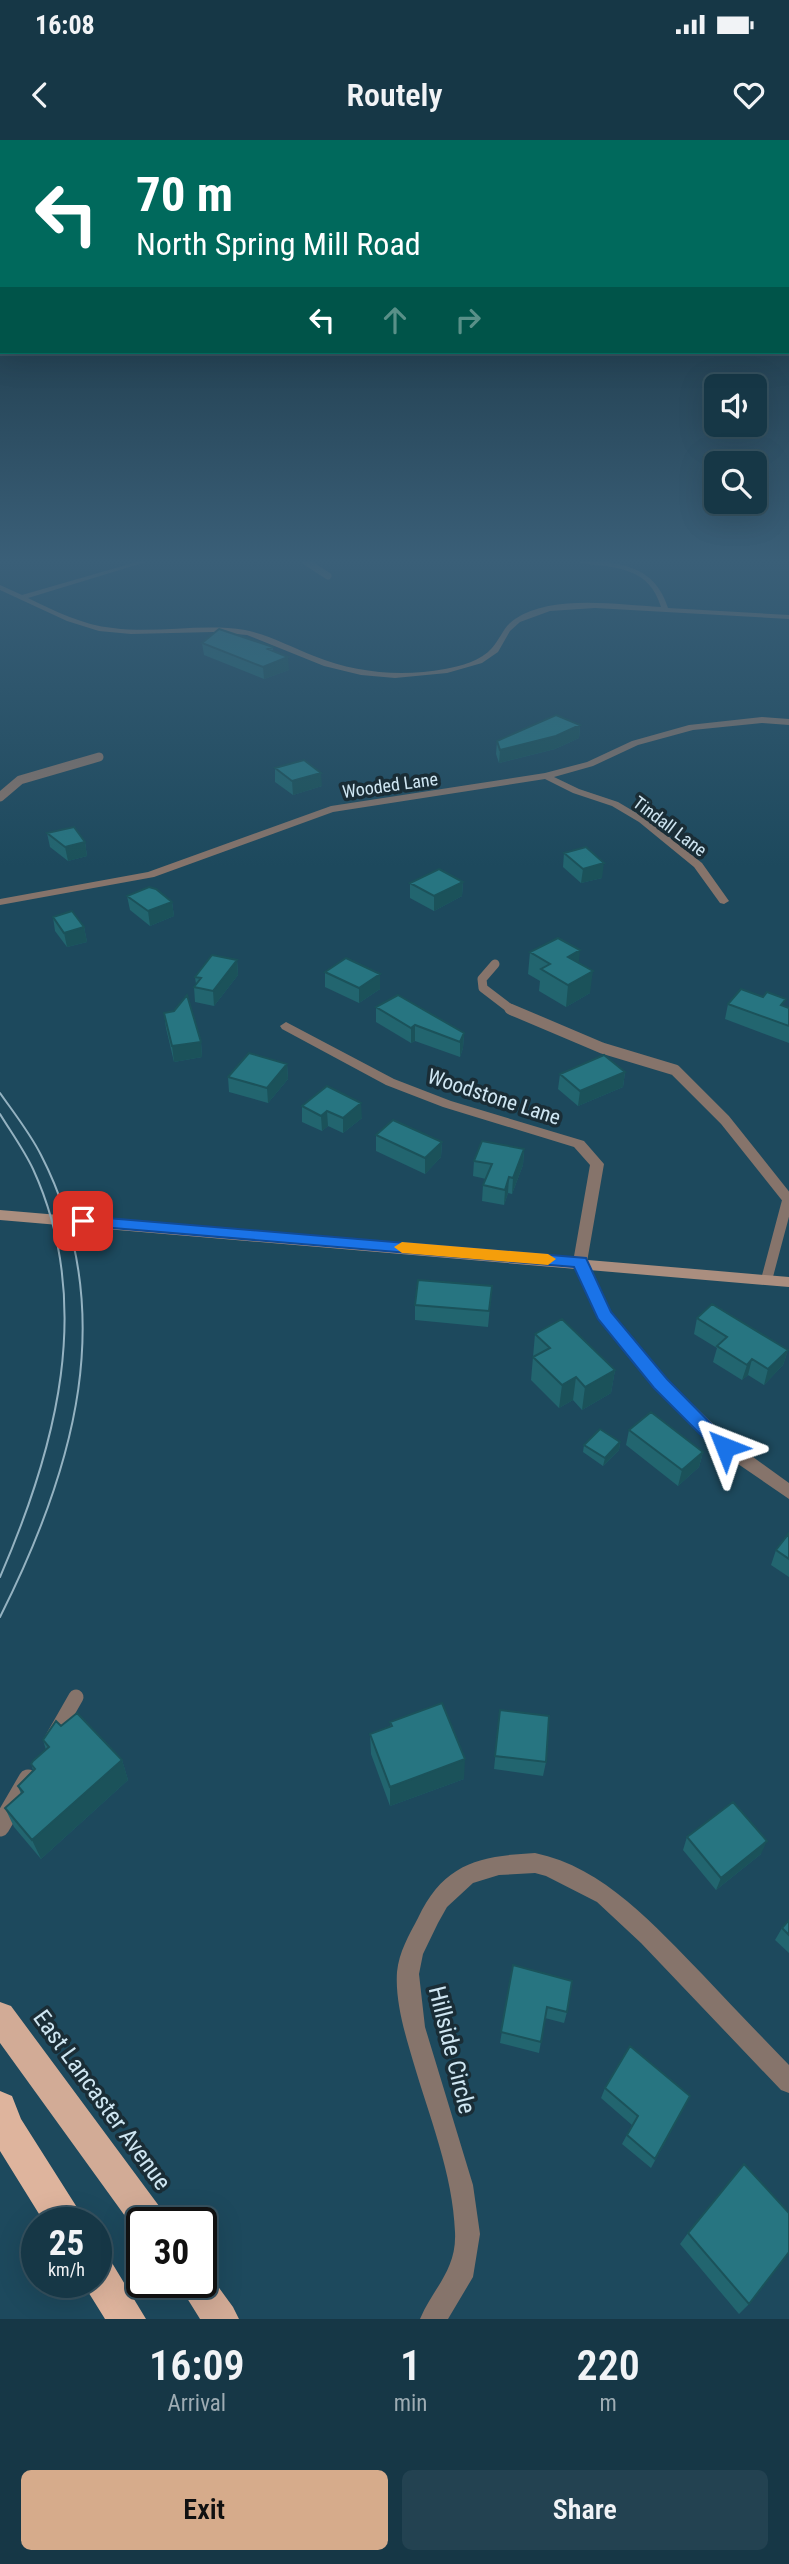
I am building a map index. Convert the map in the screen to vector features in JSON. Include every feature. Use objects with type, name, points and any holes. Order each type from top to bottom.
[{"type":"highway","name":"East Lancaster Avenue","points":[[0,2017],[139,2207]]},
{"type":"highway","points":[[0,2108],[5,2126],[56,2207]]},
{"type":"highway","points":[[112,2296],[127,2319]]},
{"type":"highway","points":[[206,2298],[221,2319]]},
{"type":"main road","points":[[0,1214],[789,1282]]},
{"type":"street","points":[[328,663],[347,670],[396,676],[446,671],[473,663]]},
{"type":"street","name":"Wooded Lane","points":[[0,902],[150,875],[331,809],[546,776],[590,764],[635,743],[692,727],[762,720],[789,722]]},
{"type":"street","name":"Tindall Lane","points":[[546,776],[576,791],[615,804],[642,820],[698,864],[724,901]]},
{"type":"street","name":"Woodstone Lane","points":[[286,1026],[390,1082],[447,1104],[579,1144],[597,1164],[580,1262]]},
{"type":"street","points":[[580,1262],[604,1315],[660,1383],[725,1447],[789,1492]]},
{"type":"street","name":"Hillside Circle","points":[[432,2319],[460,2277],[468,2234],[461,2185],[414,2027],[408,1975],[412,1952],[430,1915],[440,1900],[467,1874],[499,1865],[535,1863],[568,1874],[604,1895],[649,1935],[789,2082]]},
{"type":"lane","points":[[0,797],[20,780],[99,757]]},
{"type":"lane","points":[[495,964],[482,979],[483,988],[498,1002],[549,1028],[675,1070],[725,1121],[788,1199],[767,1278]]},
{"type":"lane","points":[[0,1827],[76,1697]]},
{"type":"building","points":[[252,663],[274,663],[263,667]]},
{"type":"building","points":[[556,715],[580,725],[556,736],[500,750],[497,741]]},
{"type":"building","points":[[304,760],[321,773],[292,781],[275,768]]},
{"type":"building","points":[[74,827],[85,842],[65,847],[47,833]]},
{"type":"building","points":[[586,847],[604,863],[583,869],[564,853]]},
{"type":"building","points":[[439,869],[463,882],[434,896],[410,883]]},
{"type":"building","points":[[149,887],[156,889],[172,902],[148,911],[127,896]]},
{"type":"building","points":[[72,911],[84,927],[64,933],[53,917]]},
{"type":"building","points":[[558,938],[580,950],[568,957],[593,971],[568,985],[541,969],[550,964],[530,952]]},
{"type":"building","points":[[212,955],[237,960],[213,991],[194,987],[201,978],[195,977]]},
{"type":"building","points":[[346,958],[380,974],[359,988],[325,972]]},
{"type":"building","points":[[741,989],[763,997],[767,992],[786,999],[781,1005],[789,1008],[789,1026],[728,1004]]},
{"type":"building","points":[[187,995],[201,1042],[172,1046],[164,1013],[174,1011]]},
{"type":"building","points":[[398,995],[464,1033],[460,1042],[415,1025],[411,1028],[376,1007]]},
{"type":"building","points":[[249,1053],[287,1064],[267,1088],[228,1077]]},
{"type":"building","points":[[604,1055],[625,1072],[580,1091],[560,1074]]},
{"type":"building","points":[[327,1086],[361,1103],[343,1118],[327,1111],[321,1116],[302,1106]]},
{"type":"building","points":[[393,1120],[442,1142],[425,1158],[376,1135]]},
{"type":"building","points":[[482,1141],[524,1149],[513,1178],[509,1177],[505,1190],[483,1185],[492,1164],[474,1161]]},
{"type":"building","points":[[418,1280],[492,1286],[489,1311],[415,1305]]},
{"type":"building","points":[[712,1304],[788,1350],[768,1369],[752,1359],[747,1365],[717,1346],[727,1337],[697,1318]]},
{"type":"building","points":[[562,1319],[615,1370],[585,1387],[576,1377],[562,1385],[533,1357],[550,1348],[535,1334]]},
{"type":"building","points":[[651,1412],[703,1452],[682,1470],[629,1430]]},
{"type":"building","points":[[600,1429],[620,1442],[605,1458],[584,1445]]},
{"type":"building","points":[[789,1533],[789,1559],[776,1550]]},
{"type":"building","points":[[442,1703],[465,1759],[390,1787],[370,1734],[392,1726],[390,1722]]},
{"type":"building","points":[[500,1710],[549,1716],[546,1762],[495,1756]]},
{"type":"building","points":[[77,1713],[122,1760],[32,1840],[5,1808],[23,1792],[18,1786],[35,1769],[31,1764],[33,1761],[49,1747],[43,1740],[56,1721],[61,1726]]},
{"type":"building","points":[[733,1802],[767,1841],[721,1878],[687,1837]]},
{"type":"building","points":[[789,1920],[789,1935],[782,1928]]},
{"type":"building","points":[[513,1965],[572,1981],[567,2012],[547,2007],[541,2042],[501,2032]]},
{"type":"building","points":[[630,2046],[690,2096],[655,2159],[627,2135],[638,2116],[605,2088]]},
{"type":"building","points":[[744,2164],[789,2213],[789,2252],[749,2304],[688,2233]]},
{"type":"tram line","points":[[0,1093],[37,1147],[65,1214],[79,1272],[83,1331],[78,1389],[67,1447],[49,1505],[0,1617]]},
{"type":"tram line","points":[[0,1114],[33,1169],[52,1220],[62,1272],[65,1323],[61,1375],[38,1478],[0,1577]]},
{"type":"slow traffic","points":[[402,1247],[548,1259]]},
{"type":"route","points":[[83,1221],[580,1262],[604,1315],[660,1383],[725,1447]]}]
